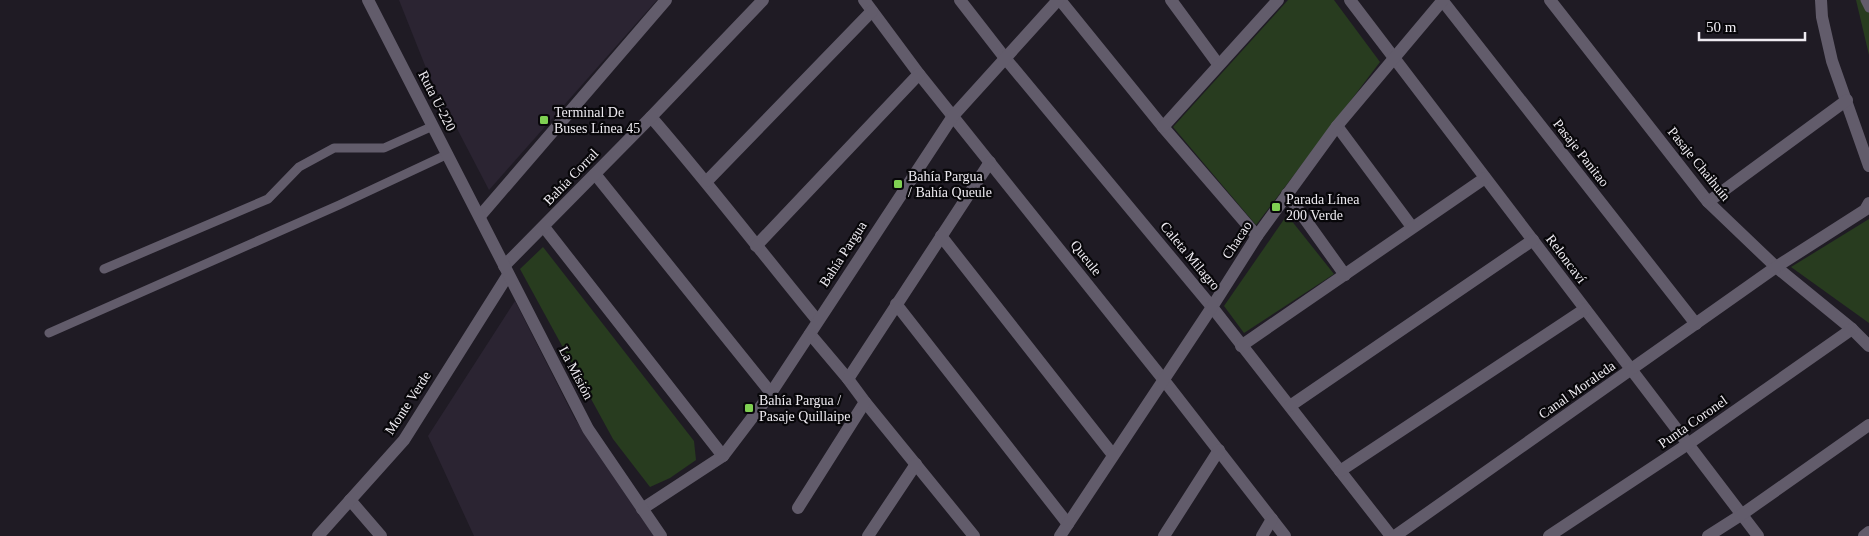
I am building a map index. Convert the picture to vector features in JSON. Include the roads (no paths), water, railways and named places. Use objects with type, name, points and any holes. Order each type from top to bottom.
[{"type":"street","name":"Ruta U-220","points":[[368,0],[480,216]]},
{"type":"street","points":[[480,216],[666,0]]},
{"type":"street","name":"Bahía Corral","points":[[506,271],[544,227],[763,0]]},
{"type":"street","name":"Queule","points":[[864,0],[919,74],[1164,379],[1285,536]]},
{"type":"street","name":"Caleta Milagro","points":[[960,0],[1005,58],[1212,307],[1340,472],[1393,536]]},
{"type":"street","points":[[1059,0],[1163,127],[1256,236]]},
{"type":"street","name":"Bahía Pargua","points":[[642,509],[723,456],[771,393],[810,334],[817,320],[953,116],[1059,0]]},
{"type":"street","points":[[1171,0],[1218,64]]},
{"type":"street","points":[[1163,127],[1218,64],[1278,0]]},
{"type":"street","name":"Reloncaví","points":[[1350,0],[1758,536]]},
{"type":"street","name":"Chacao","points":[[1060,536],[1212,307],[1256,236],[1337,126],[1443,0]]},
{"type":"street","name":"Pasaje Panitao","points":[[1443,0],[1696,324]]},
{"type":"street","name":"Pasaje Chaihuín","points":[[1550,0],[1708,202],[1776,268],[1852,329],[1869,346]]},
{"type":"street","points":[[1821,0],[1822,17],[1832,61],[1869,166]]},
{"type":"street","points":[[706,181],[872,11]]},
{"type":"street","points":[[756,246],[919,74]]},
{"type":"street","points":[[1708,202],[1847,100]]},
{"type":"street","points":[[651,117],[706,181],[817,320]]},
{"type":"street","points":[[1337,126],[1412,227]]},
{"type":"street","points":[[848,379],[990,162]]},
{"type":"street","points":[[595,174],[771,393]]},
{"type":"street","points":[[1241,346],[1485,178]]},
{"type":"street","points":[[1287,194],[1345,275]]},
{"type":"street","name":"Canal Moraleda","points":[[1393,536],[1776,268],[1865,210],[1869,203]]},
{"type":"street","name":"La Misión","points":[[480,216],[506,271],[588,429],[660,536]]},
{"type":"street","points":[[544,227],[723,456]]},
{"type":"street","points":[[941,236],[1114,454]]},
{"type":"street","points":[[1290,406],[1532,240]]},
{"type":"street","name":"Monte Verde","points":[[318,536],[404,440],[506,271]]},
{"type":"street","points":[[896,304],[1068,524]]},
{"type":"street","points":[[1340,472],[1585,309]]},
{"type":"street","name":"Punta Coronel","points":[[1549,536],[1688,444],[1852,329]]},
{"type":"street","points":[[810,334],[916,464],[969,534]]},
{"type":"street","points":[[798,508],[865,402]]},
{"type":"street","points":[[1708,536],[1742,515],[1869,425]]},
{"type":"street","points":[[1164,536],[1219,450]]},
{"type":"street","points":[[868,536],[916,464]]},
{"type":"street","points":[[350,500],[381,536]]},
{"type":"street","points":[[1262,536],[1272,519]]},
{"type":"street","points":[[1864,536],[1869,532]]},
{"type":"lane","points":[[1865,0],[1869,8]]},
{"type":"lane","points":[[104,269],[268,199],[299,167],[334,148],[384,148],[433,126]]},
{"type":"lane","points":[[49,333],[321,213],[448,154]]},
{"type":"place","name":"Terminal De Buses Línea 45","points":[[544,120]]},
{"type":"place","name":"Bahía Pargua / Bahía Queule","points":[[898,184]]},
{"type":"place","name":"Parada Línea 200 Verde","points":[[1276,207]]},
{"type":"place","name":"Bahía Pargua / Pasaje Quillaipe","points":[[749,408]]}]
